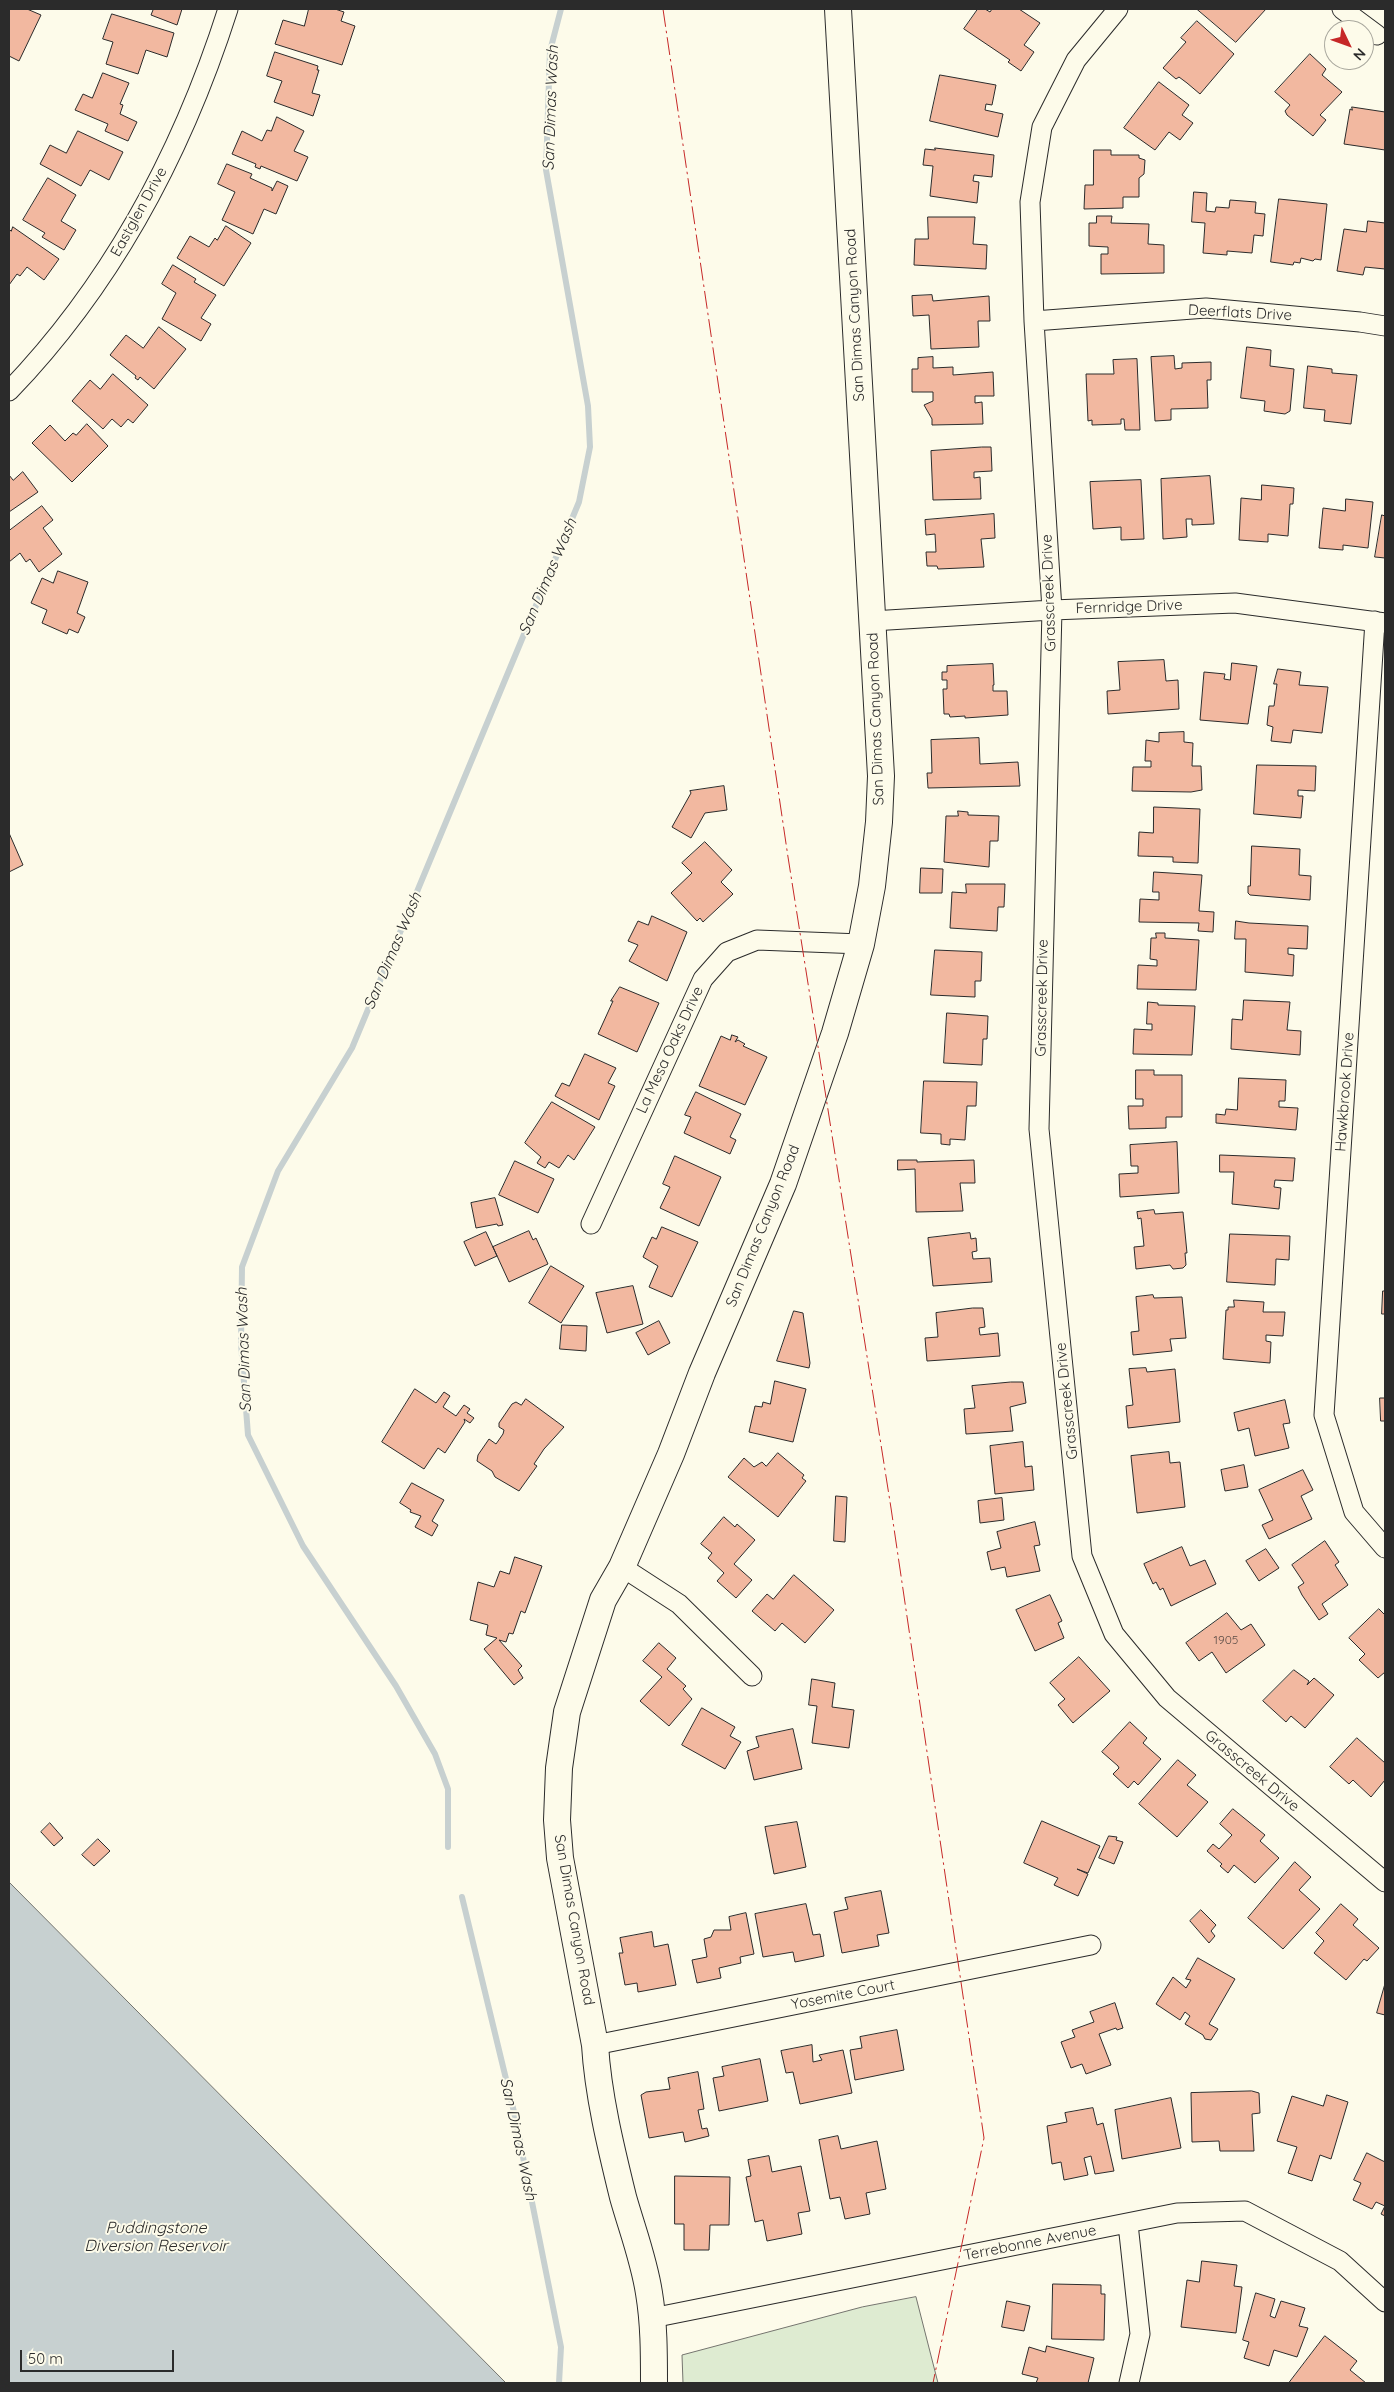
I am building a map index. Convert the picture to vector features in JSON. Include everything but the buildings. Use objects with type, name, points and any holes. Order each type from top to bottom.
[{"type":"street","name":"Eastglen Drive","points":[[9,391],[32,366],[82,304],[126,239],[173,150],[212,59],[228,9]]},
{"type":"street","name":"San Dimas Canyon Road","points":[[654,2383],[652,2318],[649,2292],[636,2239],[623,2198],[597,2075],[596,2045],[560,1858],[557,1820],[559,1768],[567,1712],[603,1600],[622,1567],[671,1454],[702,1373],[783,1184],[835,1033],[861,944],[872,886],[880,822],[880,739],[838,9]]},
{"type":"street","name":"Grasscreek Drive","points":[[1118,9],[1076,60],[1042,127],[1030,202],[1034,321],[1052,610],[1039,1129],[1082,1556],[1114,1634],[1167,1698],[1385,1882]]},
{"type":"street","points":[[1342,9],[1377,35]]},
{"type":"street","name":"Deerflats Drive","points":[[1034,321],[1206,308],[1385,326]]},
{"type":"street","name":"Fernridge Drive","points":[[872,621],[1052,610],[1235,603],[1380,622]]},
{"type":"street","name":"Hawkbrook Drive","points":[[1380,622],[1324,1415],[1354,1512],[1385,1548]]},
{"type":"street","name":"La Mesa Oaks Drive","points":[[591,1224],[703,979],[727,952],[757,940],[861,944]]},
{"type":"street","points":[[622,1567],[679,1604],[752,1676]]},
{"type":"street","name":"Yosemite Court","points":[[596,2045],[1091,1945]]},
{"type":"street","name":"Terrebonne Avenue","points":[[652,2318],[1178,2213],[1245,2211],[1340,2261],[1385,2302]]},
{"type":"street","points":[[1128,2224],[1140,2334],[1129,2383]]},
{"type":"green space","points":[[916,2297],[938,2383],[683,2383],[682,2355],[862,2307]]},
{"type":"water","name":"Puddingstone Diversion Reservoir","points":[[9,1882],[505,2382],[505,2383],[9,2383]]},
{"type":"waterway","name":"San Dimas Wash","points":[[448,1847],[448,1789],[435,1754],[396,1686],[303,1546],[248,1435],[241,1343],[242,1267],[278,1171],[352,1048],[579,502],[590,447],[588,406],[546,170],[550,51],[561,9]]},
{"type":"waterway","name":"San Dimas Wash","points":[[462,1897],[514,2112],[561,2347],[559,2383]]},
{"type":"power","points":[[663,9],[788,857],[891,1508],[984,2138],[933,2383]]}]
